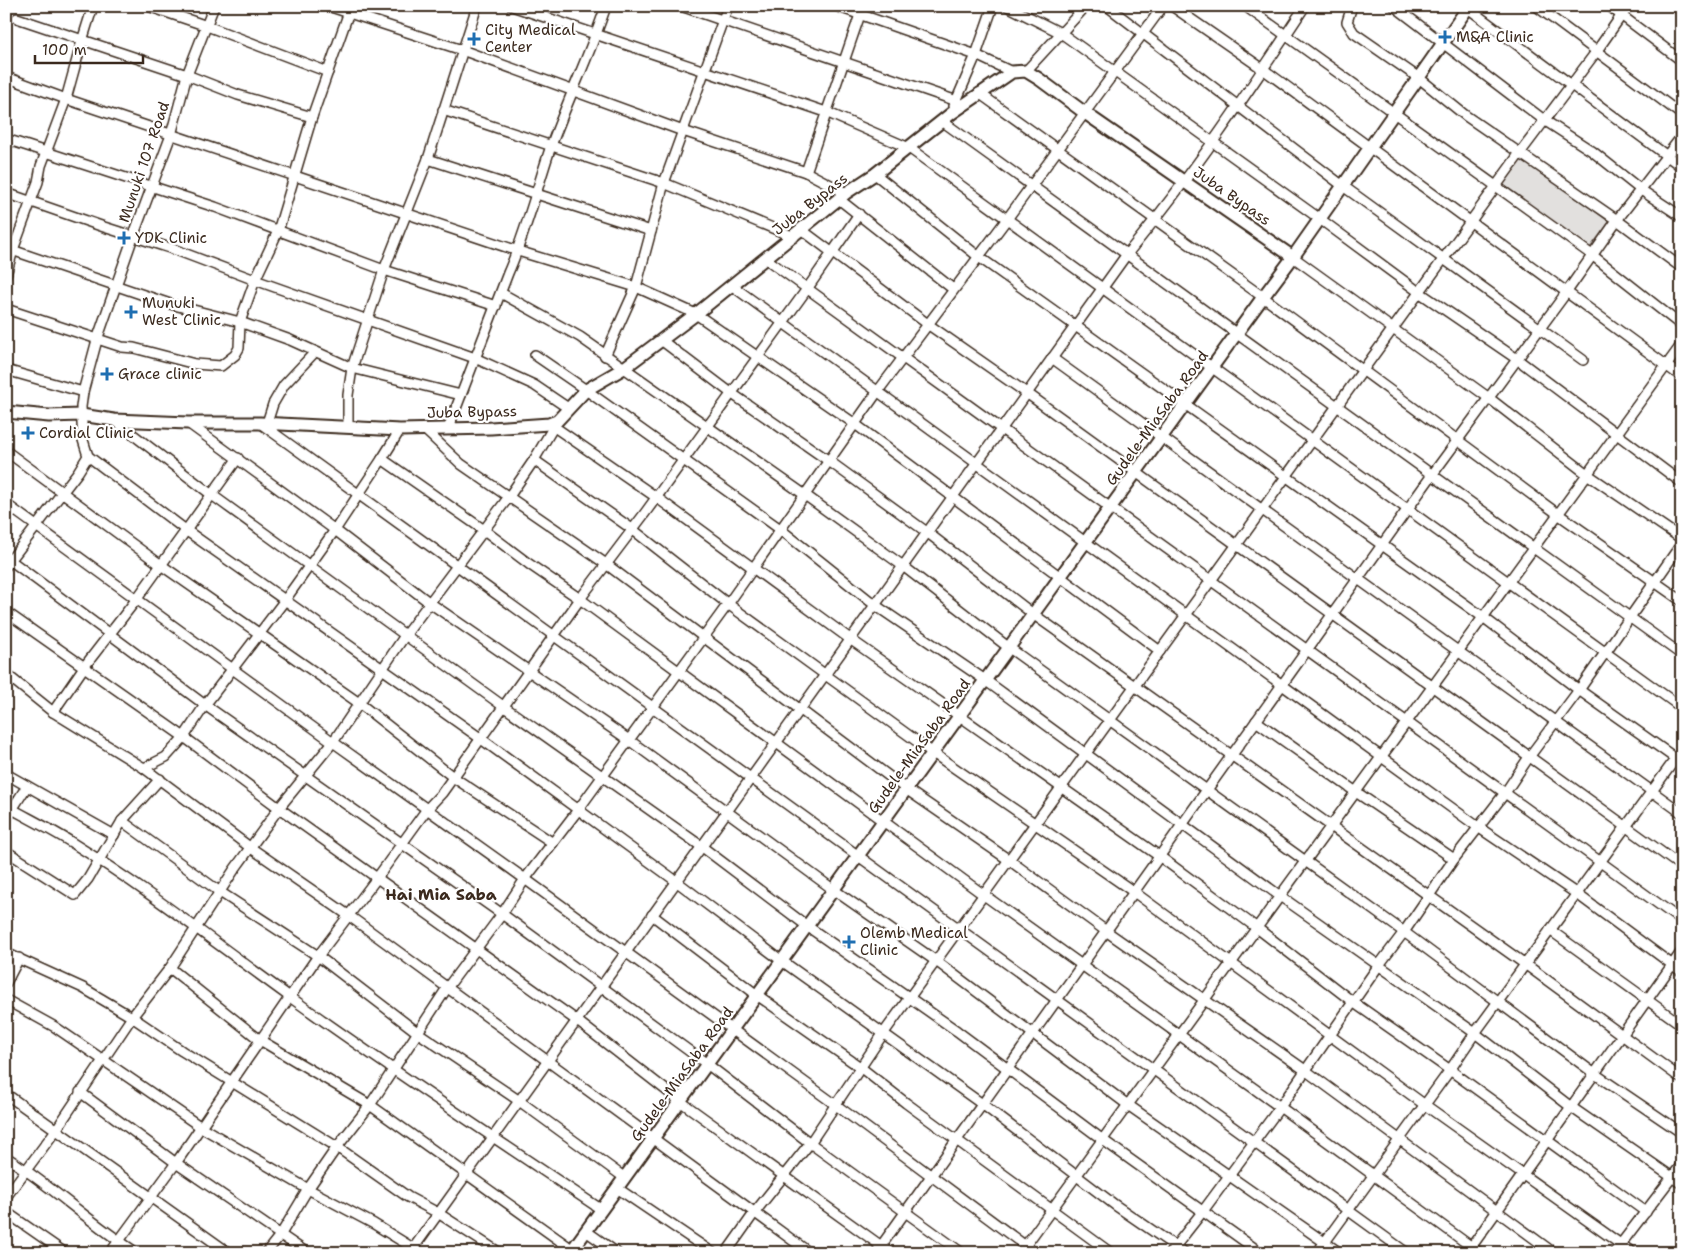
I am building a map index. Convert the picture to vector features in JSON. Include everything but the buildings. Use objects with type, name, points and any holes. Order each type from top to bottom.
[{"type":"main road","points":[[1293,257],[1467,7]]},
{"type":"main road","name":"Juba Bypass","points":[[6,412],[49,416],[82,415],[114,420],[188,423],[264,423],[400,430],[555,423],[586,390],[624,368],[798,234],[843,196],[876,174],[979,93],[1012,72],[1026,71],[1293,257]]},
{"type":"main road","name":"Gudele-MiaSaba Road","points":[[572,1251],[1008,647],[1293,257]]},
{"type":"street","points":[[6,275],[10,249],[31,201],[66,100],[93,6]]},
{"type":"street","points":[[148,6],[207,26],[328,72]]},
{"type":"street","name":"Munuki 107 Road","points":[[88,456],[83,440],[83,392],[97,340],[132,237],[170,135],[187,75],[214,6]]},
{"type":"street","points":[[328,6],[350,10],[574,92],[806,172],[843,196],[860,214],[953,289]]},
{"type":"street","points":[[348,427],[348,395],[352,368],[384,270],[428,159],[477,6]]},
{"type":"street","points":[[512,6],[596,36],[705,70],[826,112],[909,148],[1682,708]]},
{"type":"street","points":[[448,429],[508,273],[518,252],[552,146],[606,6]]},
{"type":"street","points":[[680,6],[957,101]]},
{"type":"street","points":[[605,356],[636,287],[664,183],[728,6]]},
{"type":"street","points":[[836,6],[862,10],[976,55],[1012,72]]},
{"type":"street","points":[[952,113],[976,55],[993,6]]},
{"type":"street","points":[[1007,6],[1061,32],[1420,292],[1517,359],[1682,483]]},
{"type":"street","points":[[1026,71],[1086,6]]},
{"type":"street","points":[[1107,6],[1343,186],[1583,360]]},
{"type":"street","points":[[266,1253],[281,1234],[308,1188],[337,1147],[370,1106],[447,988],[502,914],[525,879],[578,810],[728,604],[878,391],[1032,186],[1163,6]]},
{"type":"street","points":[[1172,6],[1263,69],[1682,377]]},
{"type":"street","points":[[1245,6],[1592,255],[1682,326]]},
{"type":"street","points":[[6,1000],[55,1027],[200,1127],[374,1224],[411,1251],[1028,394],[1102,288],[1127,254],[1156,220],[1238,106],[1305,6]]},
{"type":"street","points":[[1352,6],[1347,22],[1354,33],[1419,78],[1466,116],[1617,220],[1682,268]]},
{"type":"street","points":[[1394,6],[1544,120],[1592,151],[1641,190],[1682,217]]},
{"type":"street","points":[[1536,6],[1682,115]]},
{"type":"street","points":[[1608,6],[1682,61]]},
{"type":"street","points":[[726,1253],[755,1212],[810,1143],[883,1034],[1628,6]]},
{"type":"street","points":[[1467,7],[1682,167]]},
{"type":"street","points":[[6,309],[97,340],[195,364],[221,366],[235,355],[239,348],[240,322],[255,280],[278,231],[312,117],[350,10]]},
{"type":"street","points":[[806,172],[862,10]]},
{"type":"street","points":[[18,18],[187,75],[238,95],[312,117]]},
{"type":"street","points":[[6,77],[66,100],[295,175],[518,252],[636,287],[696,314],[855,424],[1059,578],[1160,651]]},
{"type":"street","points":[[979,93],[1263,297],[1558,514],[1682,601]]},
{"type":"street","points":[[443,110],[664,183],[798,234],[832,252],[929,325],[1028,394],[1682,867]]},
{"type":"street","points":[[942,121],[1682,655]]},
{"type":"street","points":[[879,1249],[1382,544],[1566,293],[1617,220],[1682,136]]},
{"type":"street","points":[[6,139],[215,207],[384,270],[496,306]]},
{"type":"street","points":[[428,159],[651,231]]},
{"type":"street","points":[[876,174],[980,256],[1483,617],[1579,690],[1678,761]]},
{"type":"street","points":[[6,192],[132,237],[173,249],[475,358],[534,385],[568,408]]},
{"type":"street","points":[[110,1253],[176,1163],[318,956],[427,809],[454,777],[528,670],[683,460],[860,214]]},
{"type":"street","points":[[10,249],[170,304],[240,322],[290,340],[352,368],[461,395]]},
{"type":"street","points":[[1173,1249],[1280,1107],[1454,859],[1505,793],[1529,757],[1579,690],[1682,541],[1587,474],[1488,398],[1293,257]]},
{"type":"street","points":[[765,258],[1682,921]]},
{"type":"street","points":[[731,285],[1478,828],[1577,894],[1682,972]]},
{"type":"street","points":[[501,294],[580,337],[805,495],[903,566],[1008,647],[1404,932],[1595,1074],[1682,1133]]},
{"type":"street","points":[[661,340],[731,393],[928,533],[1033,614],[1525,964],[1682,1079]]},
{"type":"street","points":[[1023,1249],[1682,344]]},
{"type":"street","points":[[316,352],[284,385],[264,423],[1407,1253]]},
{"type":"street","points":[[535,355],[780,529],[875,604],[985,680],[1280,896],[1475,1033],[1571,1107],[1682,1184]]},
{"type":"street","points":[[1052,358],[1682,813]]},
{"type":"street","points":[[6,370],[83,392]]},
{"type":"street","points":[[114,420],[212,495],[503,706],[701,846],[807,926],[910,998],[1261,1253]]},
{"type":"street","points":[[188,423],[238,458],[430,603],[629,740],[834,890],[936,961],[1128,1105],[1340,1253]]},
{"type":"street","points":[[6,1197],[56,1130],[132,1017],[198,929],[220,892],[279,808],[332,742],[406,634],[508,498],[534,460],[555,423],[850,639],[1159,856],[1353,1002],[1646,1212]]},
{"type":"street","points":[[424,428],[461,464],[606,564],[906,789],[1010,860],[1106,931],[1306,1070],[1554,1253]]},
{"type":"street","points":[[144,768],[166,756],[184,737],[205,705],[234,669],[334,530],[400,430]]},
{"type":"street","points":[[6,451],[161,565],[360,703],[454,777],[552,843]]},
{"type":"street","points":[[962,1253],[810,1143],[707,1064],[502,914],[205,705],[8,561],[37,527],[88,456],[187,531],[480,738],[782,961],[982,1104],[1173,1249],[1186,1253]]},
{"type":"street","points":[[53,712],[84,667],[187,531],[238,458]]},
{"type":"street","points":[[382,459],[580,599],[984,895],[1280,1107],[1373,1175],[1470,1250],[1480,1253]]},
{"type":"street","points":[[534,460],[632,529],[728,604],[933,753],[1134,892],[1424,1105],[1633,1253]]},
{"type":"street","points":[[6,504],[332,742],[525,879],[836,1105],[931,1176],[1023,1249],[1035,1253]]},
{"type":"street","points":[[6,612],[184,737],[279,808],[477,948],[576,1020],[680,1101],[784,1176],[879,1249],[891,1253]]},
{"type":"street","points":[[6,674],[53,712],[160,779],[251,848],[348,915],[810,1253]]},
{"type":"street","points":[[1256,721],[1454,859]]},
{"type":"street","points":[[1317,1253],[1625,826],[1651,791],[1678,761],[1682,750]]},
{"type":"street","points":[[6,774],[114,836]]},
{"type":"street","points":[[6,851],[75,895],[78,894],[100,861],[122,821],[160,779]]},
{"type":"street","points":[[6,819],[27,786]]},
{"type":"street","points":[[12,808],[100,861],[198,929],[290,997],[492,1137],[602,1210]]},
{"type":"street","points":[[122,821],[220,892],[318,956],[417,1032],[518,1100],[625,1178]]},
{"type":"street","points":[[652,915],[758,995],[860,1067],[906,1103],[1111,1253]]},
{"type":"street","points":[[1550,930],[1682,1024]]},
{"type":"street","points":[[1470,1250],[1682,951]]},
{"type":"street","points":[[6,953],[83,988],[132,1017],[182,1051],[337,1147],[408,1197],[438,1213],[500,1253]]},
{"type":"street","points":[[6,983],[19,958]]},
{"type":"street","points":[[170,968],[260,1040],[370,1106],[572,1251]]},
{"type":"street","points":[[80,1092],[176,1163],[307,1253]]},
{"type":"street","points":[[6,1094],[229,1253]]},
{"type":"street","points":[[6,1157],[26,1169],[118,1241],[137,1253]]},
{"type":"street","points":[[1614,1253],[1682,1164]]},
{"type":"street","points":[[617,1188],[713,1253]]},
{"type":"street","points":[[6,1212],[65,1253]]},
{"type":"street","points":[[586,1231],[617,1253]]},
{"type":"shaded area","points":[[1521,156],[1609,222],[1588,250],[1500,184]]},
{"type":"place","name":"M&A Clinic","points":[[1445,37]]},
{"type":"place","name":"City Medical Center","points":[[474,39]]},
{"type":"place","name":"YDK Clinic","points":[[124,238]]},
{"type":"place","name":"Munuki West Clinic","points":[[131,312]]},
{"type":"place","name":"Grace clinic","points":[[107,374]]},
{"type":"place","name":"Cordial Clinic","points":[[28,433]]},
{"type":"place","name":"Olemb Medical Clinic","points":[[849,942]]},
{"type":"district","name":"Hai Mia Saba","points":[[441,894]]}]
